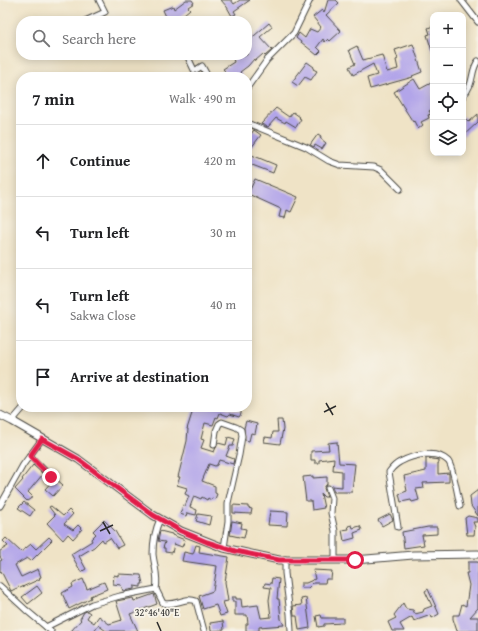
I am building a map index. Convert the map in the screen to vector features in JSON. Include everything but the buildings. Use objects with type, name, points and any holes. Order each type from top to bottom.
[{"type":"street","points":[[96,16],[105,12],[99,0]]},
{"type":"street","points":[[252,81],[267,60],[294,33],[310,0]]},
{"type":"street","points":[[461,0],[478,22]]},
{"type":"street","points":[[189,60],[194,70],[202,66],[205,72]]},
{"type":"street","points":[[466,92],[471,85],[478,61]]},
{"type":"street","points":[[252,125],[306,147],[329,161],[340,165],[374,167],[381,170],[400,189]]},
{"type":"street","points":[[12,421],[20,412]]},
{"type":"street","points":[[0,415],[78,459],[111,485],[160,519],[181,531],[224,548],[279,560],[355,560],[413,555],[478,554]]},
{"type":"street","points":[[214,445],[216,431],[221,422],[241,430],[242,436],[239,455],[228,503],[228,521],[224,548]]},
{"type":"street","points":[[0,506],[42,439]]},
{"type":"street","points":[[398,527],[389,472],[400,462],[413,457],[436,455],[447,460],[453,474],[460,506]]},
{"type":"street","points":[[30,456],[51,477]]},
{"type":"street","points":[[328,488],[332,498],[331,513],[335,532],[335,560]]},
{"type":"street","points":[[160,519],[156,528],[153,554],[157,584],[156,589],[163,603],[168,605],[191,599],[196,600],[204,631]]},
{"type":"street","points":[[285,559],[291,631]]},
{"type":"street","points":[[0,586],[51,631]]},
{"type":"street","points":[[46,627],[92,604],[120,596],[156,589]]},
{"type":"route","points":[[51,477],[30,456],[42,439],[78,459],[153,515],[181,531],[207,542],[235,551],[279,560],[355,560]]}]
